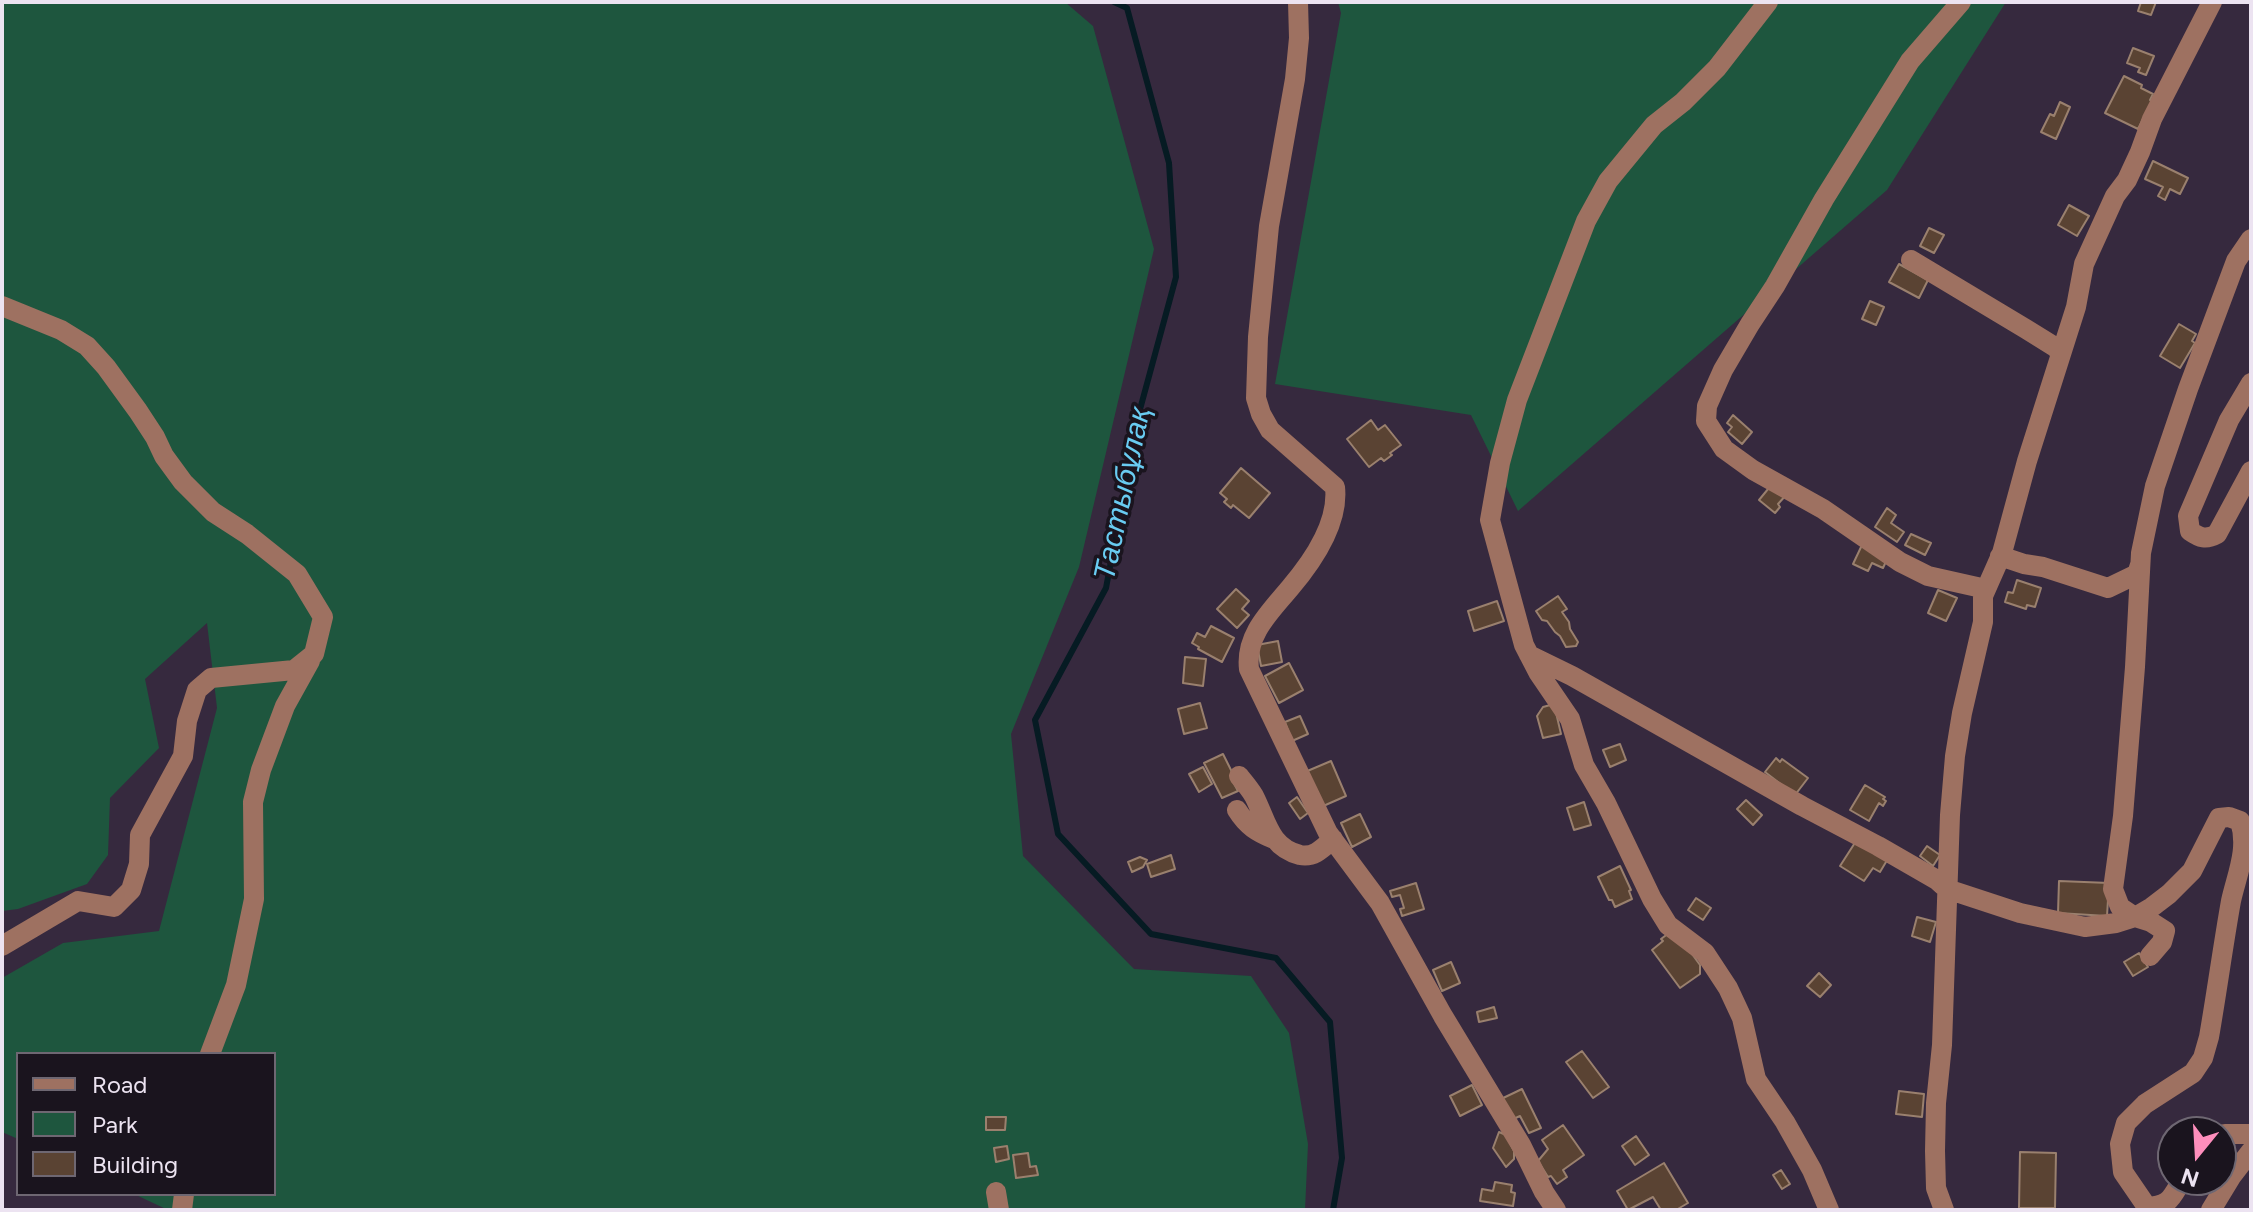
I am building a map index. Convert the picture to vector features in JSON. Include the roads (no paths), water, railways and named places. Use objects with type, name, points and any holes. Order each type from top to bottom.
[{"type":"street","points":[[1298,2],[1299,38],[1295,79],[1269,226],[1258,337],[1256,398],[1270,430],[1335,487],[1337,502],[1323,540],[1255,631],[1247,654],[1249,669],[1333,839],[1380,903],[1556,1210]]},
{"type":"street","points":[[1768,2],[1717,68],[1683,102],[1654,125],[1608,181],[1586,221],[1517,400],[1500,463],[1490,520],[1524,645],[1570,719],[1584,765],[1606,803],[1652,899],[1668,925],[1705,953],[1728,988],[1742,1018],[1756,1079],[1812,1170],[1829,1210]]},
{"type":"street","points":[[1961,2],[1910,61],[1858,143],[1723,370],[1707,406],[1706,421],[1724,449],[1753,470],[1823,509],[1900,562],[1928,576],[1986,589]]},
{"type":"street","points":[[1944,1210],[1936,1188],[1936,1103],[1942,1045],[1955,756],[1983,622],[1986,589],[2000,556],[2076,307],[2084,264],[2115,196],[2127,180],[2152,119],[2212,2]]},
{"type":"street","points":[[2108,588],[2137,574],[2155,486],[2183,403],[2236,261],[2251,239]]},
{"type":"street","points":[[1911,260],[2061,353]]},
{"type":"street","points":[[2,306],[61,330],[87,346],[138,411],[183,482],[213,512],[247,534],[297,574],[323,617],[314,654],[285,706],[261,770],[253,802],[254,899],[236,985],[211,1052]]},
{"type":"street","points":[[2251,383],[2229,420],[2188,516],[2190,531],[2199,538],[2209,539],[2217,534],[2251,471]]},
{"type":"street","points":[[2000,556],[2108,588],[2133,617],[2137,629]]},
{"type":"street","points":[[2140,565],[2123,816],[2113,889],[2120,907],[2165,931],[2162,942],[2150,956]]},
{"type":"street","points":[[2,946],[78,901],[114,907],[131,890],[139,864],[140,835],[183,756],[187,721],[197,690],[211,678],[294,670],[314,654]]},
{"type":"street","points":[[1529,655],[1878,846],[1947,889],[2020,913],[2085,927],[2135,917],[2169,894],[2192,871],[2219,818],[2229,817],[2240,821],[2244,833],[2243,854],[2203,1058],[2193,1073],[2145,1104],[2126,1123],[2120,1144],[2123,1172],[2157,1207]]},
{"type":"street","points":[[1239,776],[1256,799],[1274,839],[1286,851],[1306,856],[1320,852],[1333,839]]},
{"type":"street","points":[[1237,810],[1255,831],[1274,839]]},
{"type":"street","points":[[2211,1210],[2251,1152]]},
{"type":"waterway","name":"Тастыбұлақ","points":[[1114,2],[1127,8],[1169,163],[1176,277],[1139,413],[1106,588],[1035,720],[1058,834],[1151,934],[1276,958],[1330,1022],[1342,1158],[1333,1210]]}]
